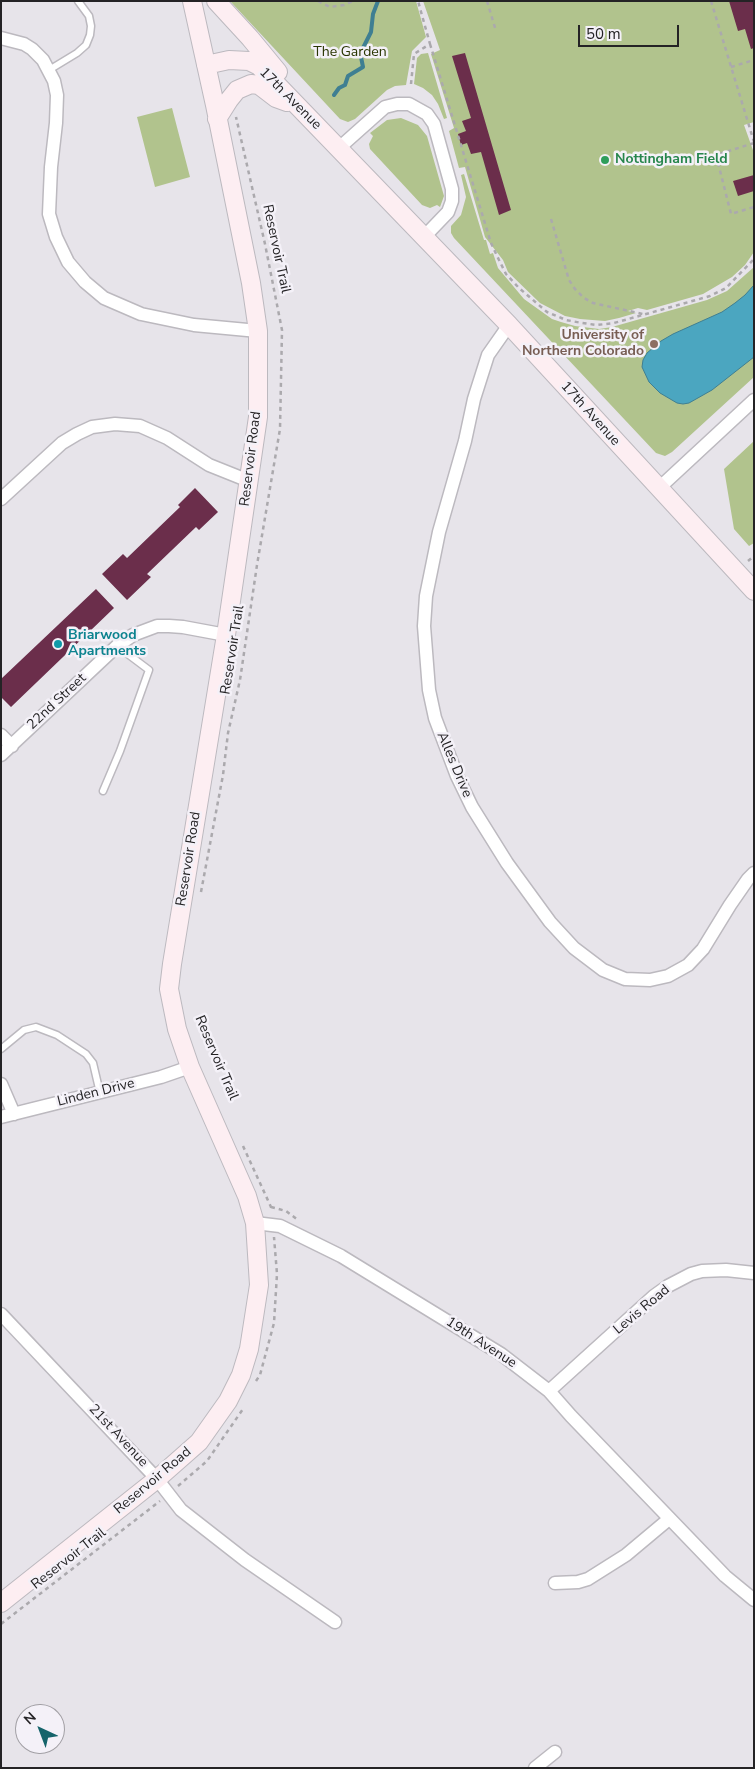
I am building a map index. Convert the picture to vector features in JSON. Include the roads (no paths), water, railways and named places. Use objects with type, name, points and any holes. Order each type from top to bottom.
[{"type":"street","name":"Reservoir Road","points":[[1,1603],[157,1479],[199,1442],[228,1401],[241,1374],[249,1349],[259,1285],[264,1224],[248,1196],[190,1066],[177,1029],[169,989],[173,954],[226,635],[258,417],[258,331],[251,283],[192,1]]},
{"type":"street","points":[[216,1],[288,84],[299,106]]},
{"type":"street","points":[[1,38],[24,44],[32,49],[43,60],[54,81],[57,95],[56,123],[51,167],[49,214],[56,237],[68,262],[85,282],[104,298],[141,314],[194,325],[258,331]]},
{"type":"street","name":"17th Avenue","points":[[206,66],[229,60],[249,62],[259,66],[509,325],[658,489],[754,591]]},
{"type":"street","points":[[217,119],[237,90],[251,84],[259,85],[276,98],[299,106]]},
{"type":"street","points":[[339,148],[385,107],[409,104],[427,114],[434,124],[452,189],[452,200],[448,212],[424,237]]},
{"type":"street","name":"Alles Drive","points":[[509,325],[488,355],[476,392],[466,441],[439,532],[426,596],[424,626],[429,690],[435,718],[457,776],[472,808],[507,863],[550,922],[574,948],[603,970],[625,979],[650,980],[668,976],[688,965],[703,949],[730,905],[754,873]]},
{"type":"street","points":[[658,489],[754,400]]},
{"type":"street","points":[[1,499],[62,443],[92,427],[115,424],[140,426],[167,438],[209,465],[249,481]]},
{"type":"street","name":"22nd Street","points":[[1,756],[117,646],[133,635],[157,626],[183,627],[226,635]]},
{"type":"street","points":[[1,735],[12,746]]},
{"type":"street","name":"Linden Drive","points":[[8,1116],[161,1077],[190,1066]]},
{"type":"street","points":[[1,1084],[8,1116]]},
{"type":"street","name":"19th Avenue","points":[[264,1224],[280,1226],[349,1261],[500,1354],[549,1391],[668,1519],[724,1576],[754,1600]]},
{"type":"street","name":"Levis Road","points":[[549,1391],[654,1296],[668,1286],[691,1274],[702,1271],[726,1270],[754,1273]]},
{"type":"street","name":"21st Avenue","points":[[2,1317],[77,1392],[157,1479],[181,1510],[245,1560],[335,1622]]},
{"type":"street","points":[[555,1583],[578,1582],[588,1579],[626,1555],[668,1519]]},
{"type":"street","points":[[534,1768],[555,1752]]},
{"type":"lane","points":[[49,70],[77,53],[86,45],[91,26],[89,16],[78,1]]},
{"type":"lane","points":[[103,791],[120,751],[149,670],[117,646]]},
{"type":"lane","points":[[1,1048],[24,1030],[36,1027],[56,1035],[86,1054],[93,1063],[100,1093]]},
{"type":"water","points":[[754,285],[754,357],[712,390],[689,403],[677,403],[660,393],[649,382],[642,367],[647,353],[673,334],[722,312],[745,295]]},
{"type":"waterway","points":[[334,95],[339,88],[345,85],[348,76],[363,67],[361,57],[363,48],[371,32],[373,14],[378,1]]},
{"type":"place","name":"Nottingham Field","points":[[605,160]]},
{"type":"place","name":"University of Northern Colorado","points":[[654,344]]},
{"type":"place","name":"Briarwood Apartments","points":[[58,644]]},
{"type":"park label","name":"The Garden","points":[[350,53]]}]
